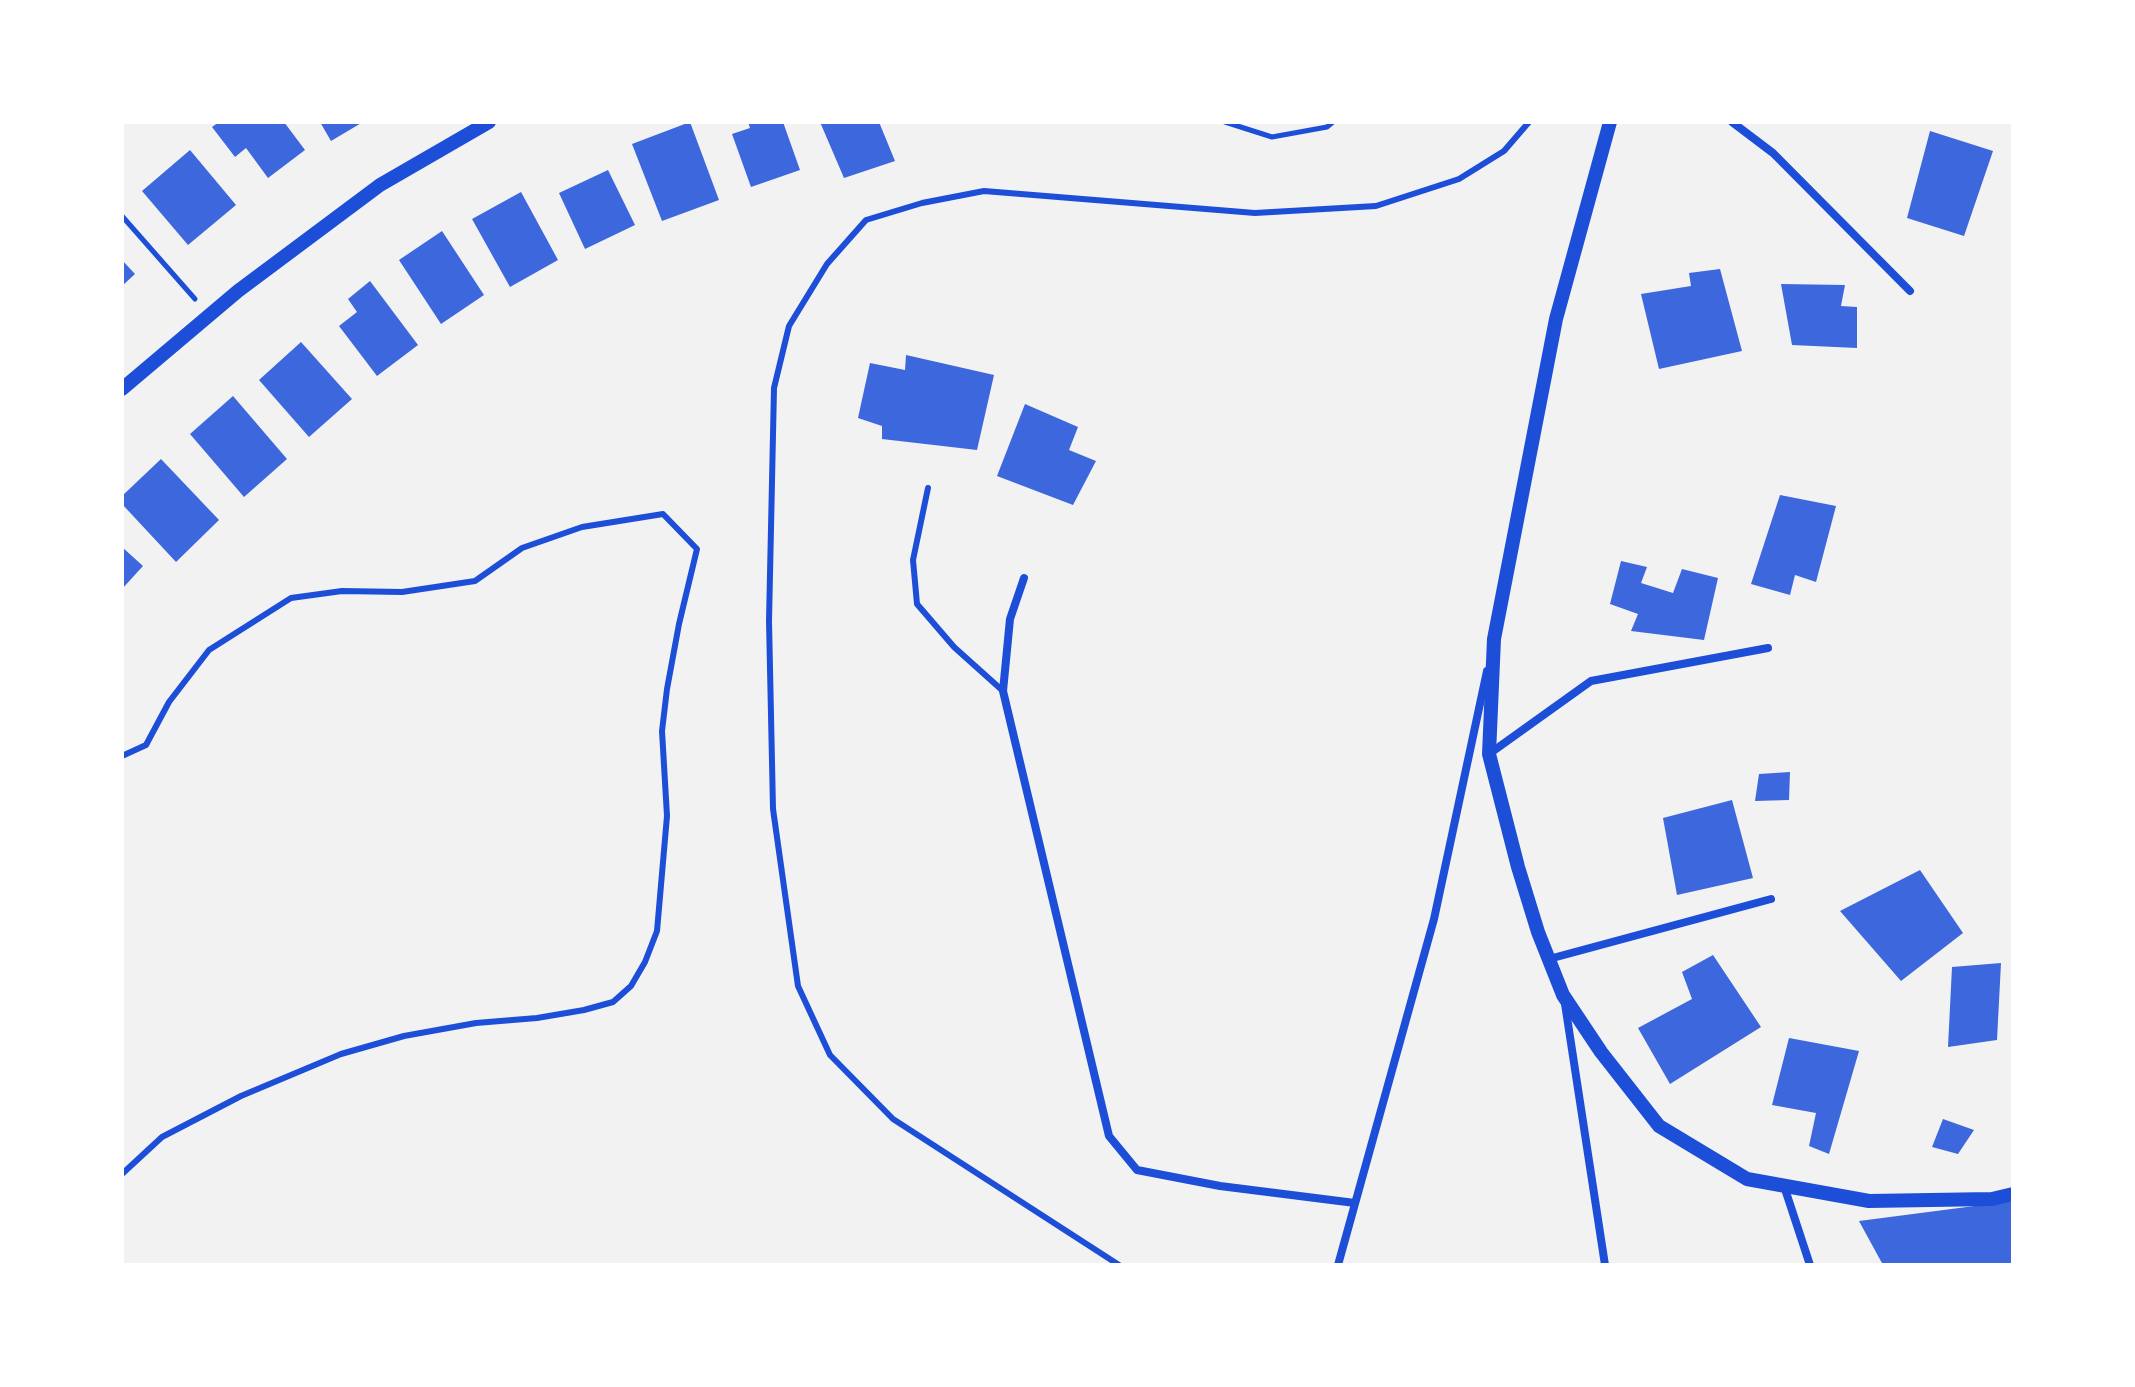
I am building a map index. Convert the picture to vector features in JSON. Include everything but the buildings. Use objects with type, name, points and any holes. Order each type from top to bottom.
[{"type":"street","points":[[122,389],[209,315],[380,185],[489,122]]},
{"type":"street","points":[[1338,1265],[1434,919],[1494,639],[1556,319],[1610,122]]},
{"type":"street","points":[[1732,122],[1773,153],[1910,291]]},
{"type":"street","points":[[1024,578],[1010,619],[1003,691],[1109,1136],[1137,1170],[1220,1186],[1355,1203]]},
{"type":"street","points":[[1494,639],[1489,754],[1518,867],[1538,932],[1563,995],[1605,1265]]},
{"type":"street","points":[[1489,754],[1591,681],[1768,648]]},
{"type":"street","points":[[1549,959],[1771,899]]},
{"type":"street","points":[[1563,995],[1601,1052],[1659,1126],[1747,1179],[1869,1201],[1992,1199],[2013,1194]]},
{"type":"street","points":[[1784,1186],[1810,1265]]},
{"type":"lane","points":[[1119,1265],[893,1119],[830,1055],[798,986],[773,809],[769,621],[774,388],[789,326],[827,264],[866,220],[922,203],[984,191],[1255,213],[1376,206],[1459,179],[1504,151],[1529,122]]},
{"type":"lane","points":[[928,488],[913,560],[917,604],[954,647],[1003,691]]},
{"type":"lane","points":[[122,756],[146,745],[169,702],[209,650],[291,598],[342,591],[402,592],[475,581],[522,548],[582,527],[663,514],[697,549],[679,624],[662,731],[667,816],[657,931],[631,986],[613,1002],[584,1010],[404,1036],[341,1054],[241,1096],[162,1137],[122,1174]]},
{"type":"path","points":[[1225,122],[1272,137],[1327,127],[1333,122]]},
{"type":"path","points":[[122,216],[209,315]]}]
